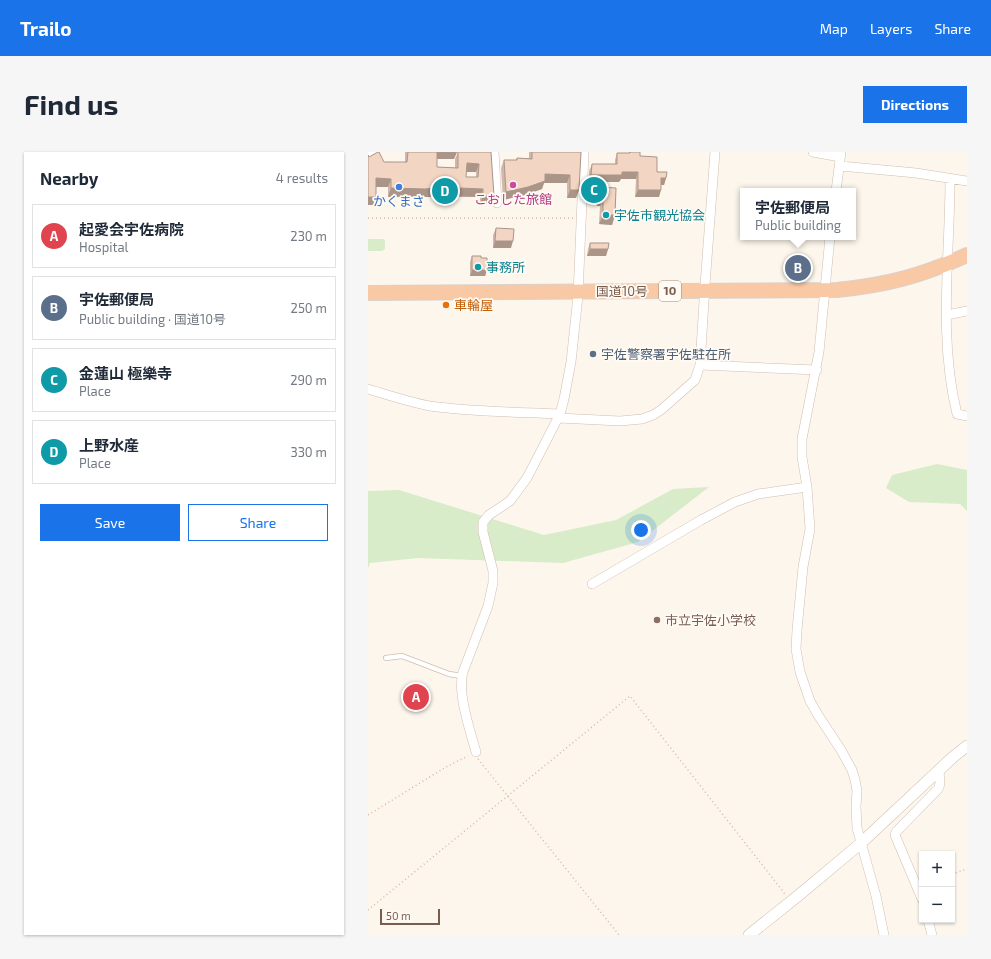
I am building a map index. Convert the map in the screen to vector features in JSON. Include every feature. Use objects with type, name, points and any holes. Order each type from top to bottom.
[{"type":"highway","name":"国道10号","points":[[368,293],[844,289],[882,284],[922,274],[967,255]]},
{"type":"street","points":[[368,157],[376,152]]},
{"type":"street","points":[[494,152],[497,202]]},
{"type":"street","points":[[476,752],[463,699],[462,676],[488,606],[493,583],[493,571],[483,532],[483,522],[489,515],[513,498],[527,478],[559,416],[564,399],[571,362],[578,292],[584,152]]},
{"type":"street","points":[[368,389],[430,405],[620,421],[642,419],[661,410],[689,386],[698,373],[700,365],[704,291],[715,152]]},
{"type":"street","points":[[813,152],[841,154],[836,188]]},
{"type":"street","points":[[840,166],[916,173],[967,181]]},
{"type":"street","points":[[950,179],[946,316],[948,359],[952,393],[957,414],[967,416]]},
{"type":"street","points":[[830,240],[817,370],[802,439],[802,457],[807,487],[810,529],[803,567],[796,649],[797,661],[804,685],[815,710],[852,770],[857,791],[857,828],[860,844],[874,892],[884,935]]},
{"type":"street","points":[[946,316],[967,311]]},
{"type":"street","points":[[700,365],[817,370]]},
{"type":"street","points":[[592,584],[700,520],[735,502],[758,494],[807,487]]},
{"type":"street","points":[[749,935],[860,844],[939,770],[967,746]]},
{"type":"street","points":[[919,892],[895,835],[896,832],[938,789],[940,784],[939,770]]},
{"type":"street","points":[[929,923],[932,935]]},
{"type":"lane","points":[[386,658],[402,656],[449,674],[462,676]]},
{"type":"path","points":[[368,218],[582,218]]},
{"type":"path","points":[[368,910],[630,696],[791,902]]},
{"type":"path","points":[[368,815],[446,767],[476,752],[482,764],[507,796],[619,935]]},
{"type":"path","points":[[955,873],[967,869]]},
{"type":"green space","points":[[368,239],[383,239],[385,241],[385,249],[382,251],[368,251]]},
{"type":"green space","points":[[937,464],[967,470],[967,511],[960,504],[909,502],[886,488],[892,475]]},
{"type":"green space","points":[[709,487],[638,542],[563,563],[418,558],[370,563],[368,568],[368,491],[399,490],[544,535],[616,520],[673,489]]},
{"type":"building","points":[[379,152],[384,162],[407,162],[408,152],[437,152],[437,167],[458,168],[458,152],[491,152],[494,196],[483,196],[483,189],[436,187],[425,189],[391,188],[391,179],[376,178],[376,197],[368,197],[368,155],[369,157]],"holes":[[[467,163],[479,164],[478,177],[466,177]]]},
{"type":"building","points":[[532,152],[581,152],[579,190],[570,190],[570,175],[545,174],[545,181],[506,192],[504,160],[517,160],[517,158],[532,159]]},
{"type":"building","points":[[640,152],[640,156],[657,157],[657,172],[667,172],[666,178],[661,178],[661,190],[638,190],[638,172],[622,172],[622,175],[591,175],[592,164],[617,164],[617,153]]},
{"type":"building","points":[[601,187],[616,188],[615,215],[603,215],[603,196],[601,196]]},
{"type":"building","points":[[496,228],[514,229],[513,241],[495,241]]},
{"type":"building","points":[[590,243],[609,243],[608,249],[590,249]]},
{"type":"building","points":[[472,256],[487,258],[487,270],[472,270]]},
{"type":"place","name":"こおした旅館","points":[[513,185]]},
{"type":"place","name":"かくまさ","points":[[399,187]]},
{"type":"place","name":"金蓮山 極樂寺","points":[[594,190]]},
{"type":"place","name":"上野水産","points":[[445,191]]},
{"type":"place","name":"宇佐市観光協会","points":[[606,215]]},
{"type":"place","name":"事務所","points":[[478,267]]},
{"type":"place","name":"宇佐郵便局","points":[[798,268]]},
{"type":"place","name":"車輪屋","points":[[446,305]]},
{"type":"place","name":"宇佐警察署宇佐駐在所","points":[[593,354]]},
{"type":"place","name":"市立宇佐小学校","points":[[657,620]]},
{"type":"place","name":"起愛会宇佐病院","points":[[416,697]]}]
